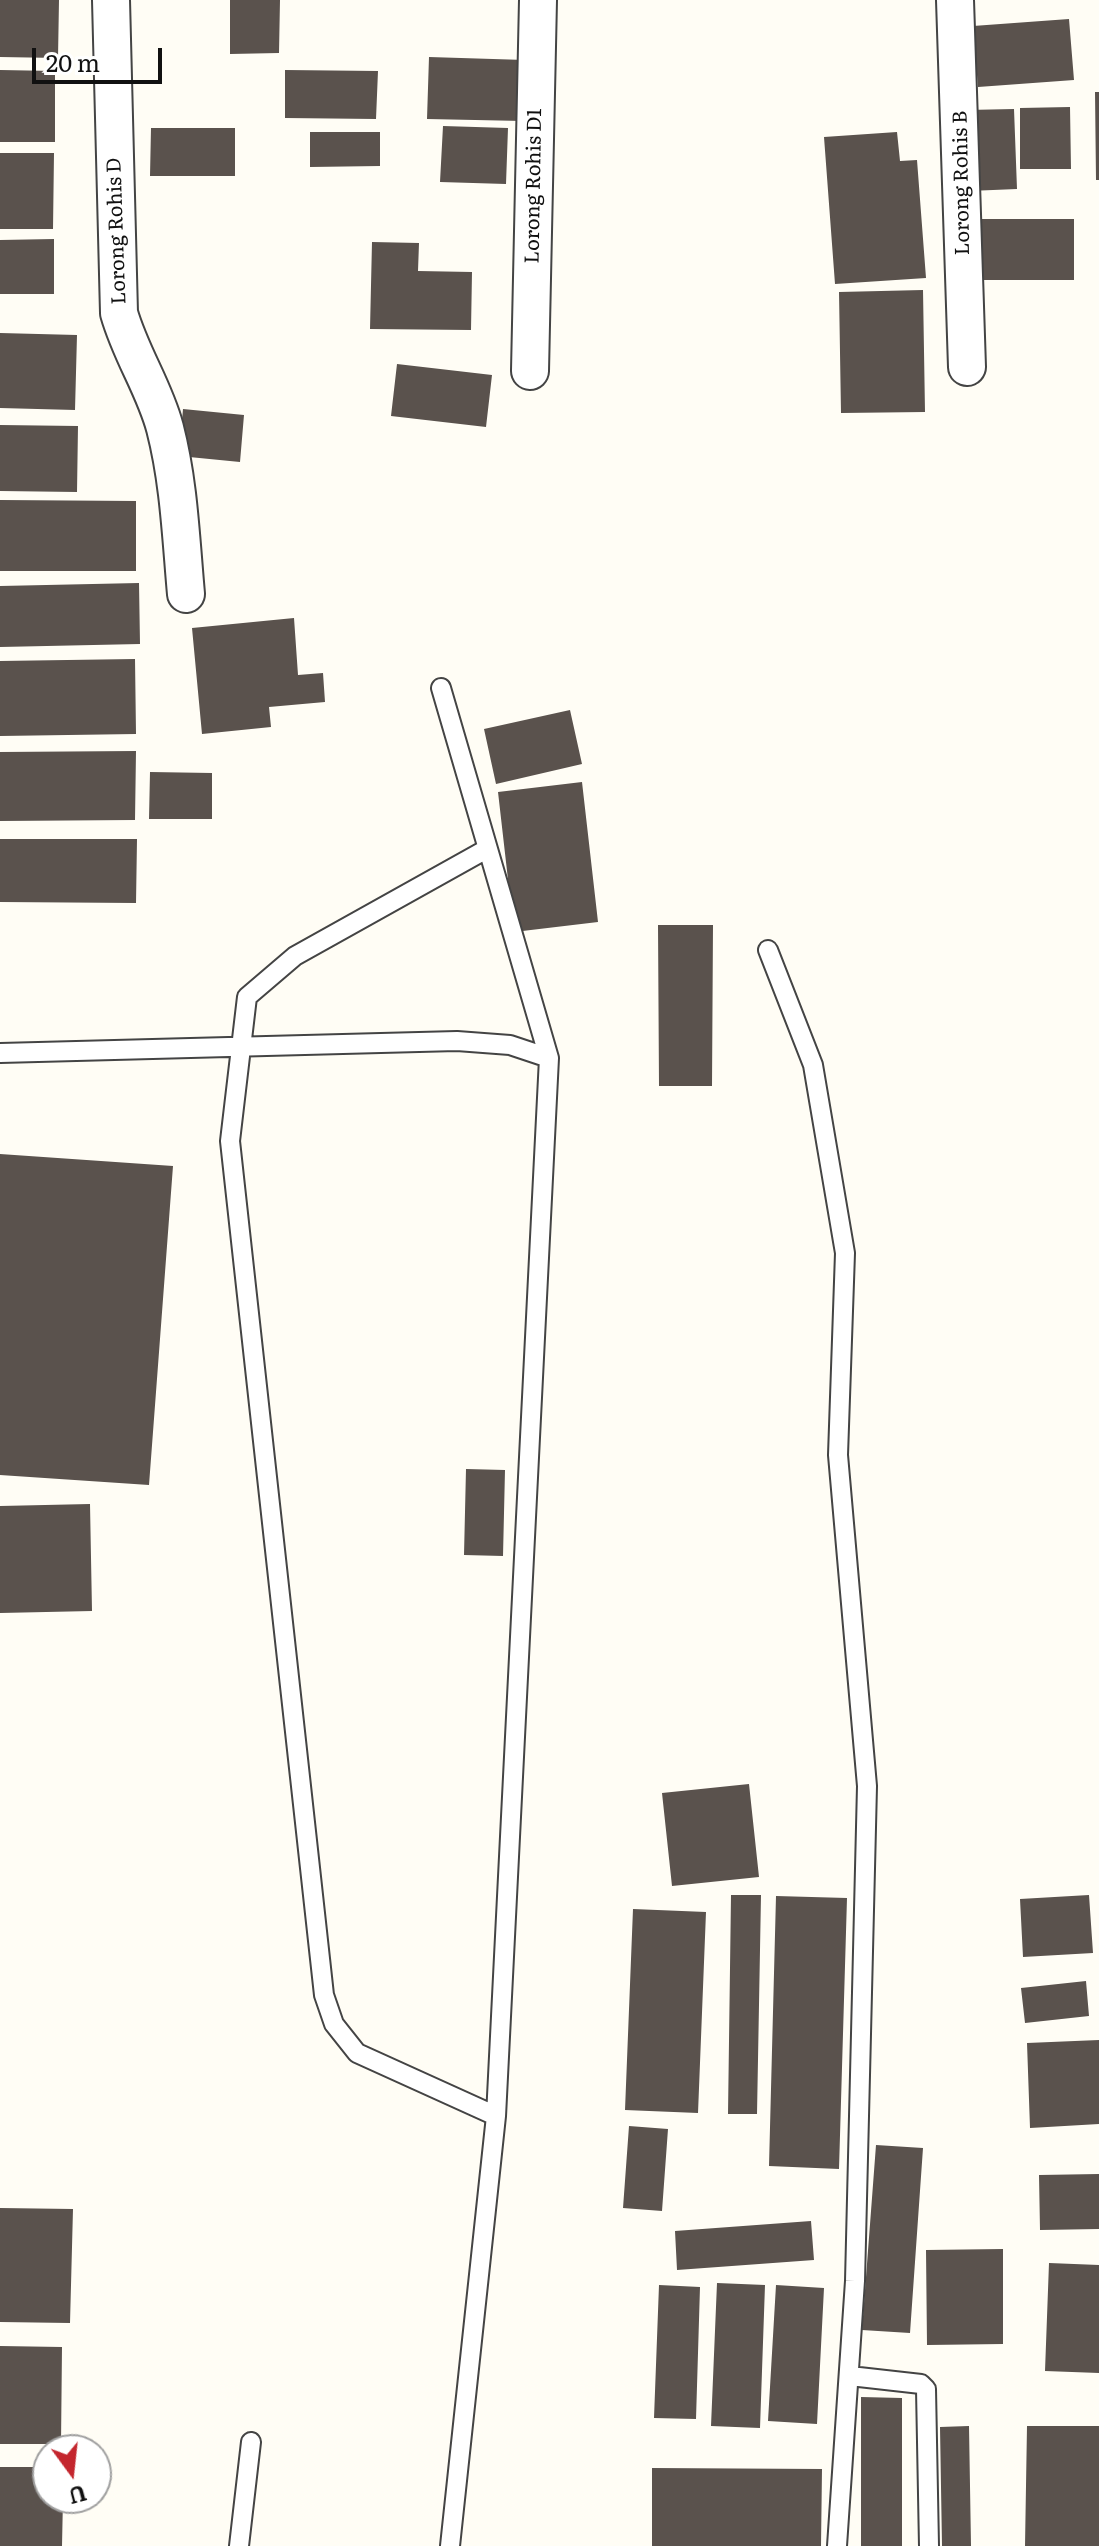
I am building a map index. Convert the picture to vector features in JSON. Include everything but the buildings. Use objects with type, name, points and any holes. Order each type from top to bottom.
[{"type":"street","name":"Lorong Rohis D","points":[[111,0],[119,313],[130,352],[148,380],[165,427],[177,486],[186,594]]},
{"type":"street","name":"Lorong Rohis D1","points":[[530,371],[538,0]]},
{"type":"street","name":"Lorong Rohis B","points":[[955,0],[967,367]]},
{"type":"lane","points":[[441,688],[485,850],[549,1058],[496,2116],[450,2546]]},
{"type":"lane","points":[[485,850],[295,956],[247,997],[230,1141],[324,1995],[334,2024],[357,2053],[496,2116]]},
{"type":"lane","points":[[768,950],[813,1065],[845,1253],[838,1455],[867,1786],[850,2376],[837,2546]]},
{"type":"lane","points":[[0,1053],[457,1041],[510,1045],[549,1058]]},
{"type":"lane","points":[[850,2376],[921,2384],[926,2389],[929,2546]]},
{"type":"lane","points":[[239,2546],[251,2442]]}]
